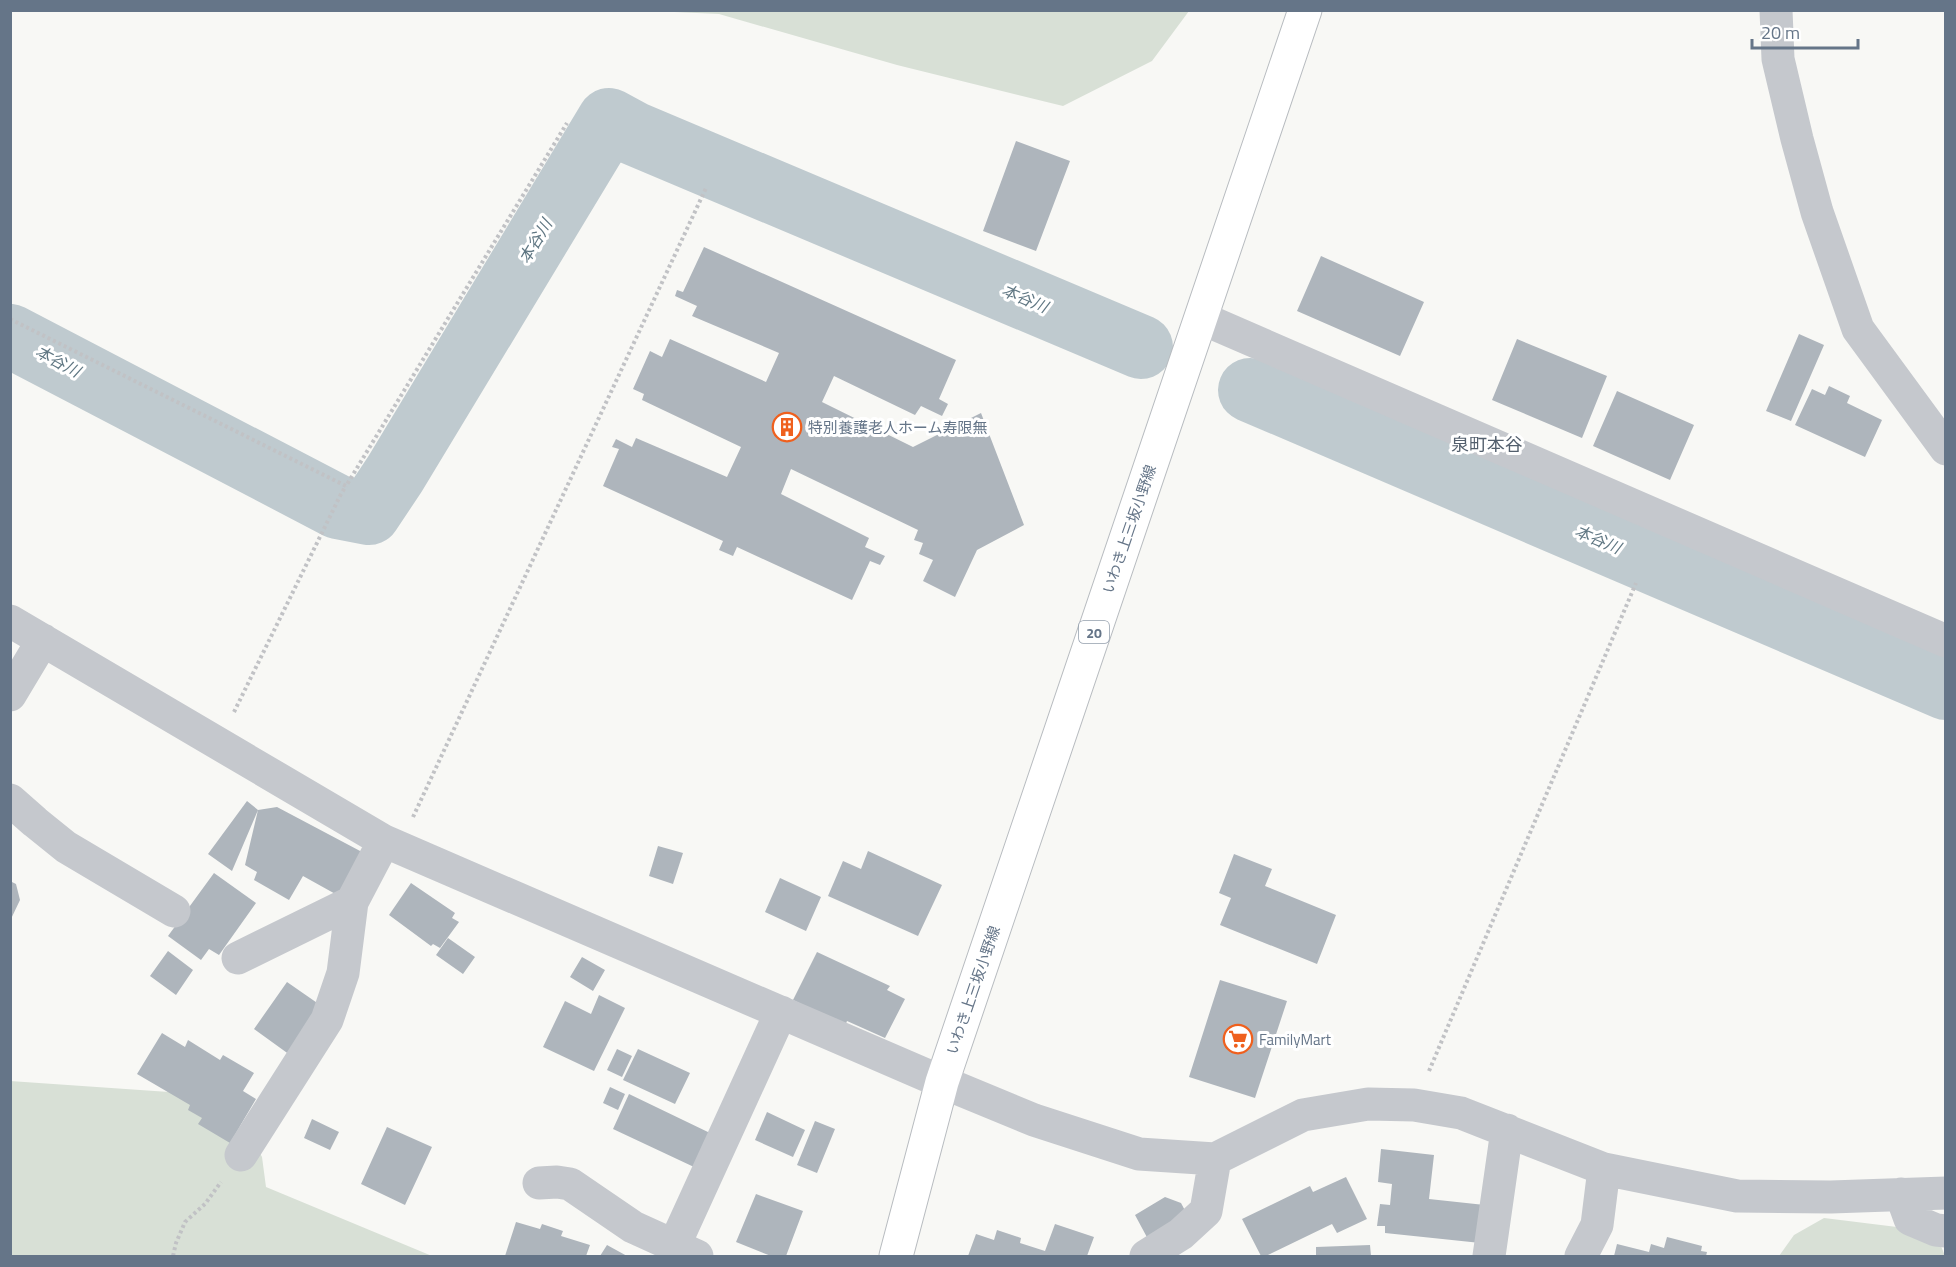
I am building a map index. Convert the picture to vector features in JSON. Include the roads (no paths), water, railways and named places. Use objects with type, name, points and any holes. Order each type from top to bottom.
[{"type":"main road","name":"いわき上三坂小野線","points":[[896,1257],[942,1082],[1305,10]]},
{"type":"street","points":[[1776,10],[1779,59],[1797,139],[1817,212],[1858,329],[1946,449]]},
{"type":"street","points":[[1201,318],[1946,641]]},
{"type":"street","points":[[10,621],[391,844],[942,1082],[1034,1120],[1139,1154],[1215,1159],[1303,1115],[1368,1104],[1414,1105],[1461,1113],[1604,1169],[1737,1196],[1832,1197],[1946,1192]]},
{"type":"street","points":[[10,695],[43,640]]},
{"type":"street","points":[[10,800],[66,847],[174,911]]},
{"type":"street","points":[[241,1155],[327,1020],[343,973],[352,902],[391,844]]},
{"type":"street","points":[[238,958],[352,902]]},
{"type":"street","points":[[539,1183],[570,1184],[633,1227],[685,1251],[781,1012]]},
{"type":"street","points":[[1489,1257],[1506,1130]]},
{"type":"street","points":[[1146,1257],[1181,1234],[1206,1211],[1215,1159]]},
{"type":"street","points":[[1581,1257],[1597,1225],[1604,1169]]},
{"type":"street","points":[[1901,1194],[1910,1219],[1936,1230],[1946,1231]]},
{"type":"waterway","name":"本谷川","points":[[10,336],[338,507],[369,513],[395,474],[609,120],[633,133],[1141,347]]},
{"type":"waterway","name":"本谷川","points":[[1250,390],[1946,688]]},
{"type":"place","name":"特別養護老人ホーム寿限無","points":[[787,427]]},
{"type":"place","name":"FamilyMart","points":[[1238,1039]]},
{"type":"district","name":"泉町本谷","points":[[1487,444]]}]
